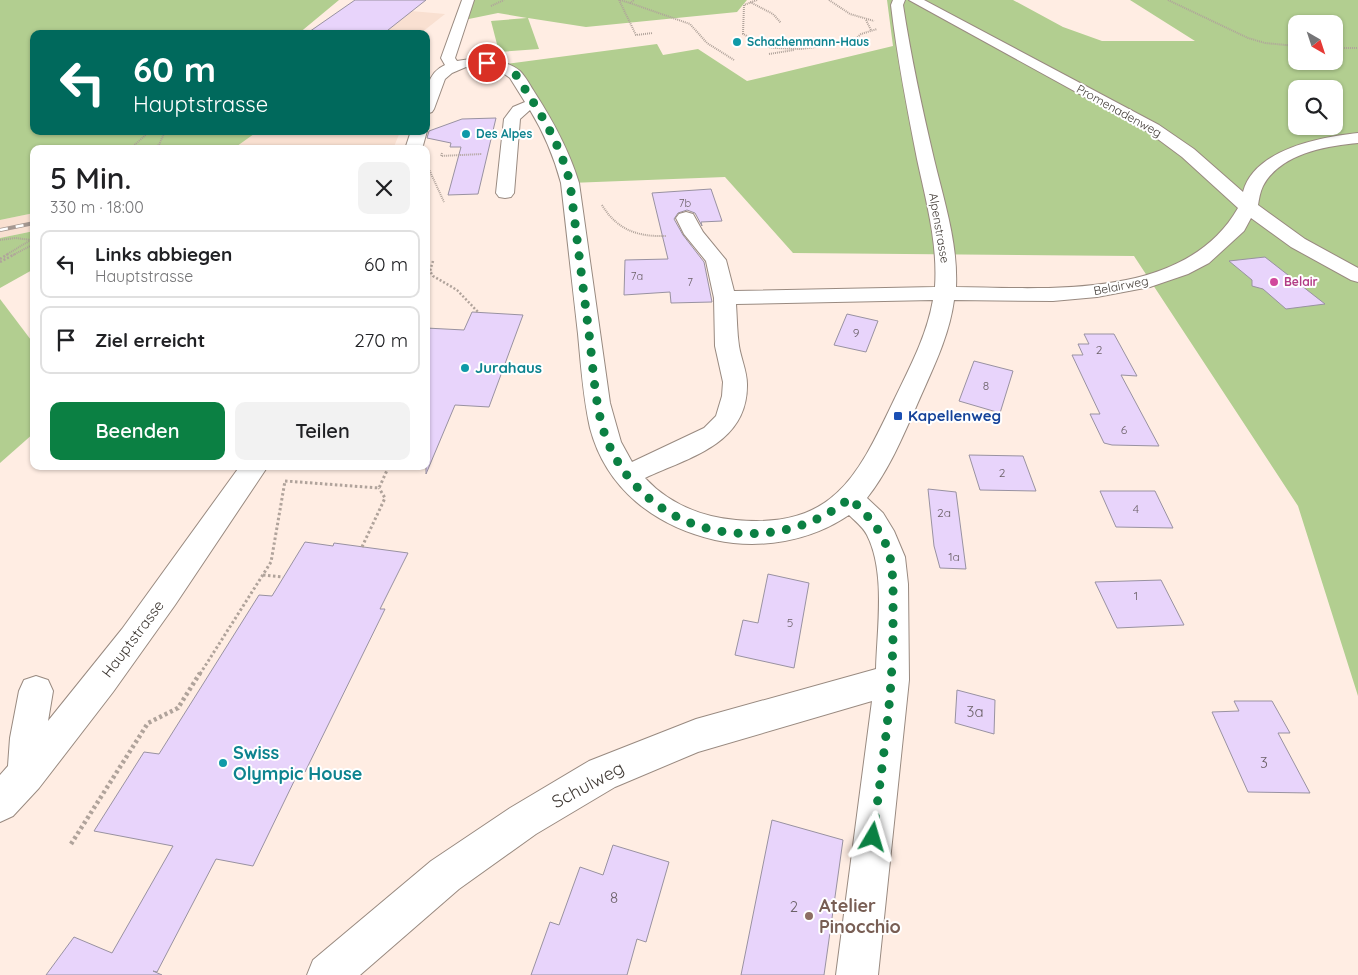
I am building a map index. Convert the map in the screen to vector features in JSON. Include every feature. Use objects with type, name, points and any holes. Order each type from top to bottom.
[{"type":"street","points":[[454,67],[448,58],[459,21],[468,0]]},
{"type":"street","name":"Alpenstrasse","points":[[850,498],[868,478],[929,351],[945,293],[946,267],[942,232],[904,47],[897,5],[899,0]]},
{"type":"street","name":"Promenadenweg","points":[[916,0],[1153,128],[1188,153],[1248,207],[1298,243],[1358,276]]},
{"type":"street","points":[[430,98],[440,75],[454,67],[487,63],[509,69],[516,75],[556,139],[566,165],[570,183],[602,418],[612,453],[626,476],[651,501],[666,511],[705,528],[737,534],[778,531],[816,521],[834,511],[850,498],[873,521],[880,531],[890,557],[893,584],[892,680],[857,975]]},
{"type":"street","points":[[505,193],[512,119],[517,111],[525,106],[535,104]]},
{"type":"street","name":"Belairweg","points":[[725,298],[945,293],[1053,295],[1097,291],[1143,283],[1181,270],[1202,259],[1237,227],[1248,207],[1253,187],[1268,167],[1292,152],[1327,142],[1358,138]]},
{"type":"street","points":[[1221,183],[1253,187]]},
{"type":"street","points":[[626,476],[713,434],[728,419],[734,396],[735,382],[727,346],[725,298],[716,260],[690,226]]},
{"type":"street","name":"Hauptstrasse","points":[[0,803],[26,775],[86,702],[171,587],[266,473]]},
{"type":"street","name":"Schulweg","points":[[328,975],[445,875],[523,821],[602,774],[696,736],[892,680]]},
{"type":"street","points":[[26,775],[28,738],[36,691]]},
{"type":"path","points":[[619,0],[690,24],[707,43],[734,60]]},
{"type":"path","points":[[619,0],[636,34],[653,33]]},
{"type":"path","points":[[630,3],[634,0]]},
{"type":"path","points":[[757,0],[744,4],[744,34],[768,47],[800,49]]},
{"type":"path","points":[[829,0],[850,14],[866,20],[879,22]]},
{"type":"path","points":[[1168,0],[1248,38],[1288,45]]},
{"type":"path","points":[[749,2],[773,14],[781,23]]},
{"type":"path","points":[[866,20],[871,30]]},
{"type":"path","points":[[770,54],[832,45],[836,42],[851,43],[861,34],[883,28]]},
{"type":"path","points":[[1343,48],[1358,48]]},
{"type":"path","points":[[134,145],[146,135]]},
{"type":"path","points":[[443,156],[466,155]]},
{"type":"path","points":[[430,171],[444,202]]},
{"type":"path","points":[[600,199],[612,219],[630,233],[647,237],[690,226]]},
{"type":"path","points":[[0,240],[15,238],[30,240]]},
{"type":"path","points":[[1,262],[30,243]]},
{"type":"path","points":[[433,261],[430,271],[433,276],[457,290],[478,312]]},
{"type":"path","points":[[379,488],[387,470]]},
{"type":"path","points":[[266,473],[285,481],[379,488]]},
{"type":"path","points":[[71,844],[148,723],[178,708],[271,562],[285,481]]},
{"type":"path","points":[[362,547],[385,498],[379,488]]},
{"type":"path","points":[[263,575],[284,577]]},
{"type":"shaded area","points":[[377,8],[445,14],[425,30],[386,30],[351,27]]},
{"type":"shaded area","points":[[251,135],[399,135],[395,145],[238,145]]},
{"type":"shaded area","points":[[30,214],[30,232],[0,238],[0,220]]},
{"type":"green space","points":[[0,0],[339,0],[303,30],[30,30],[30,135],[252,135],[239,145],[30,145],[30,214],[0,220]]},
{"type":"green space","points":[[468,0],[747,0],[737,12],[586,27],[528,18],[539,49],[499,52],[491,21],[527,18],[498,13],[459,21]]},
{"type":"green space","points":[[887,0],[1013,0],[1063,27],[1102,41],[1195,41],[1130,0],[1358,0],[1358,696],[1298,506],[1134,256],[793,253],[725,177],[570,183],[535,104],[498,65],[657,44],[663,55],[698,49],[747,81],[893,46]]},
{"type":"green space","points":[[30,232],[30,271],[0,288],[0,238]]},
{"type":"green space","points":[[0,299],[30,339],[30,437],[0,463]]},
{"type":"building","points":[[355,0],[426,0],[388,30],[312,30]]},
{"type":"building","points":[[496,118],[478,194],[448,195],[461,147],[450,147],[451,143],[427,138],[428,135],[430,135],[430,131],[462,119]]},
{"type":"building","points":[[711,189],[722,221],[701,222],[702,226],[695,213],[687,210],[678,213],[674,219],[683,235],[704,262],[712,302],[671,303],[670,292],[624,295],[625,260],[668,259],[652,193]]},
{"type":"building","name":"Belair","points":[[1265,257],[1325,304],[1286,309],[1263,289],[1252,286],[1252,280],[1229,261]]},
{"type":"building","name":"Jurahaus","points":[[472,312],[523,315],[489,407],[455,405],[430,464],[430,328],[464,330]]},
{"type":"building","points":[[847,314],[878,321],[866,352],[834,345]]},
{"type":"building","points":[[1084,334],[1114,334],[1137,376],[1121,375],[1159,446],[1112,445],[1104,443],[1090,414],[1100,414],[1072,355],[1083,355],[1078,344],[1089,344]]},
{"type":"building","points":[[974,361],[1013,371],[1000,413],[959,401]]},
{"type":"building","points":[[969,455],[1023,456],[1036,491],[980,490]]},
{"type":"building","points":[[928,489],[956,492],[966,569],[940,568],[934,546]]},
{"type":"building","points":[[1100,491],[1155,491],[1173,528],[1116,527]]},
{"type":"building","name":"Swiss Olympic House","points":[[305,542],[333,546],[334,543],[408,553],[380,609],[385,609],[305,772],[299,771],[253,866],[216,859],[157,972],[153,971],[162,975],[46,975],[74,937],[112,953],[173,846],[94,831],[144,752],[159,754],[259,595],[272,596]]},
{"type":"building","points":[[768,574],[809,583],[794,668],[735,655],[743,620],[758,623]]},
{"type":"building","points":[[1161,580],[1184,625],[1117,628],[1095,582]]},
{"type":"building","points":[[957,690],[995,700],[994,734],[955,723]]},
{"type":"building","points":[[1234,701],[1272,701],[1290,733],[1278,733],[1310,793],[1248,792],[1212,712],[1239,711]]},
{"type":"building","points":[[772,820],[843,840],[824,975],[741,975]]},
{"type":"building","points":[[613,845],[669,862],[646,942],[637,939],[627,975],[531,975],[550,922],[559,925],[580,867],[603,875]]},
{"type":"railway","points":[[0,230],[30,224]]},
{"type":"place","name":"Schachenmann-Haus","points":[[737,42]]},
{"type":"place","name":"Des Alpes","points":[[466,134]]},
{"type":"place","name":"Belair","points":[[1274,282]]},
{"type":"place","name":"Jurahaus","points":[[465,368]]},
{"type":"place","name":"Kapellenweg","points":[[898,416]]},
{"type":"place","name":"Swiss Olympic House","points":[[223,763]]},
{"type":"place","name":"Atelier Pinocchio","points":[[809,916]]},
{"type":"route","points":[[487,63],[509,69],[516,75],[556,139],[566,165],[570,183],[595,382],[605,433],[612,453],[626,476],[651,501],[666,511],[705,528],[737,534],[795,528],[816,521],[834,511],[850,498],[873,521],[880,531],[890,557],[893,584],[893,644],[892,680],[873,837]]}]
